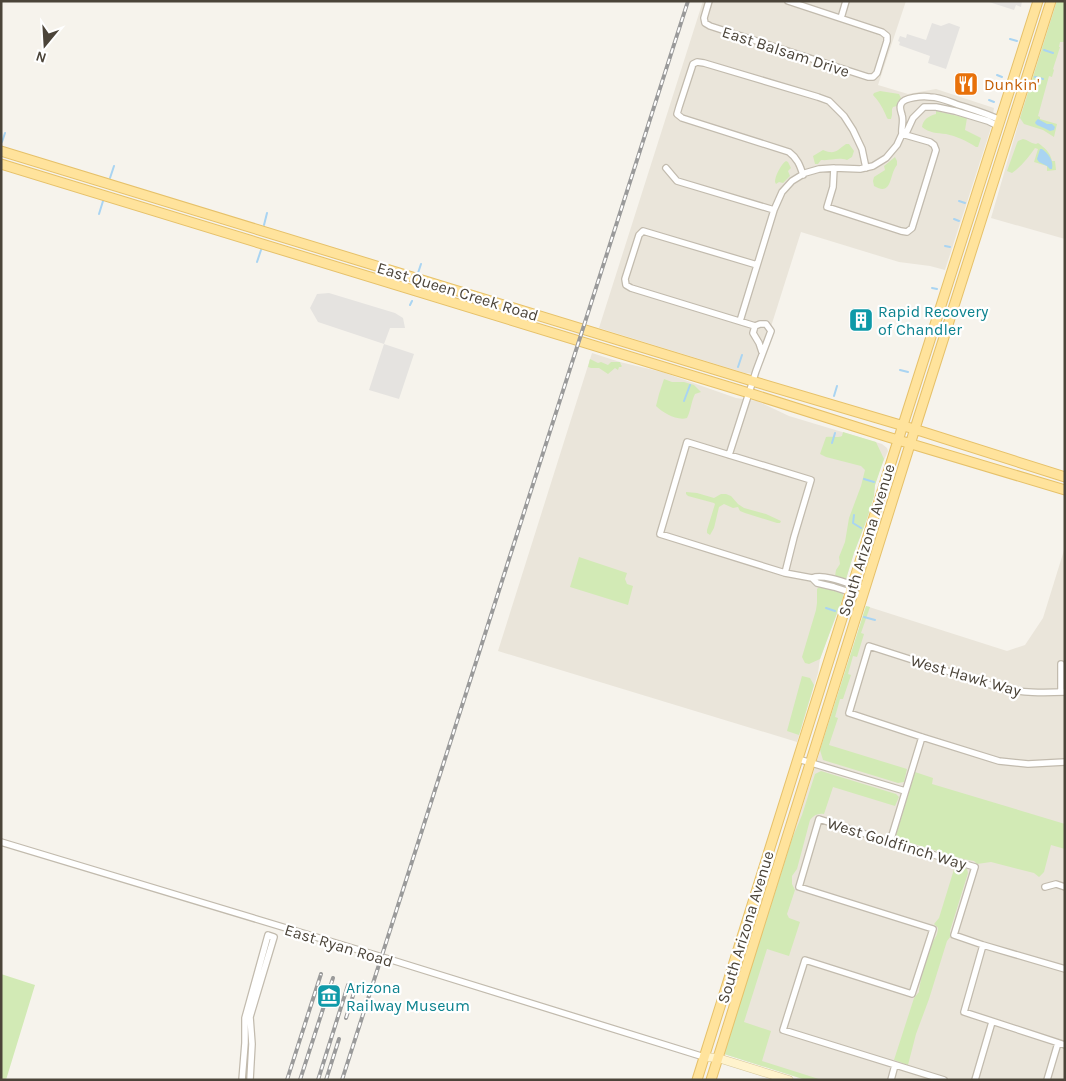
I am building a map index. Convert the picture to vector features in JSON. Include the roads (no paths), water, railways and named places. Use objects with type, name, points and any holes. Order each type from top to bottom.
[{"type":"main road","name":"South Arizona Avenue","points":[[697,1080],[902,426],[1038,1]]},
{"type":"main road","name":"South Arizona Avenue","points":[[711,1080],[914,429],[1051,1]]},
{"type":"main road","name":"East Queen Creek Road","points":[[1,151],[914,429],[1065,477]]},
{"type":"main road","name":"East Queen Creek Road","points":[[1,164],[1065,490]]},
{"type":"main road","points":[[950,278],[961,282]]},
{"type":"main road","points":[[449,301],[453,289]]},
{"type":"street","name":"East Balsam Drive","points":[[709,1],[704,18],[705,23],[710,26],[873,77],[877,73],[887,36],[882,32],[841,18]]},
{"type":"street","points":[[788,1],[841,18],[846,1]]},
{"type":"street","points":[[803,174],[798,160],[789,152],[682,118],[678,114],[679,107],[693,64],[697,62],[714,66],[829,101],[844,116],[854,130],[862,149],[866,168]]},
{"type":"street","points":[[902,134],[901,104],[905,99],[930,96],[982,112],[999,123]]},
{"type":"street","points":[[740,321],[774,210],[782,192],[792,181],[803,174],[819,170],[834,168],[860,169],[873,166],[886,158],[902,134],[907,131],[913,118],[924,107],[936,107],[999,123]]},
{"type":"street","points":[[902,115],[913,118]]},
{"type":"street","points":[[834,168],[833,187],[827,207],[907,232],[912,228],[936,150],[930,142],[902,134]]},
{"type":"street","points":[[666,168],[677,181],[774,210]]},
{"type":"street","points":[[729,455],[752,381],[768,341],[770,331],[766,324],[755,326],[631,288],[626,285],[625,280],[639,235],[643,231],[757,266]]},
{"type":"street","points":[[755,326],[753,334],[762,352]]},
{"type":"street","points":[[785,573],[811,480],[687,442],[660,534],[785,573],[812,578],[816,576],[825,577],[851,589],[863,592]]},
{"type":"street","name":"West Hawk Way","points":[[922,737],[849,713],[869,646],[1009,690],[1063,692]]},
{"type":"street","points":[[1061,664],[1063,692]]},
{"type":"street","points":[[890,842],[922,737],[1000,760],[1028,764],[1065,762]]},
{"type":"street","points":[[798,759],[905,791]]},
{"type":"street","name":"West Goldfinch Way","points":[[895,1065],[783,1030],[805,960],[912,994],[933,929],[798,887],[819,819],[975,867],[954,935],[983,945]]},
{"type":"street","name":"East Ryan Road","points":[[1,842],[704,1057]]},
{"type":"street","points":[[1046,887],[1056,884],[1065,887]]},
{"type":"street","points":[[242,1080],[245,1018],[271,936],[250,1018],[252,1044],[250,1080]]},
{"type":"street","points":[[1047,1080],[1061,1044],[964,1012],[983,945],[1065,969]]},
{"type":"street","points":[[975,1080],[992,1022]]},
{"type":"street","points":[[704,1057],[718,1058],[789,1080]]},
{"type":"street","points":[[891,1080],[895,1065],[944,1080]]},
{"type":"water","points":[[1038,119],[1047,124],[1052,124],[1055,127],[1054,130],[1050,131],[1037,125],[1035,123]]},
{"type":"water","points":[[1040,149],[1050,158],[1052,169],[1037,159]]},
{"type":"waterway","points":[[1010,39],[1017,41]]},
{"type":"waterway","points":[[1044,50],[1053,53]]},
{"type":"waterway","points":[[997,75],[1002,77]]},
{"type":"waterway","points":[[1035,77],[1043,79]]},
{"type":"waterway","points":[[989,100],[994,102]]},
{"type":"waterway","points":[[2,142],[5,133]]},
{"type":"waterway","points":[[110,178],[114,166]]},
{"type":"waterway","points":[[99,214],[103,201]]},
{"type":"waterway","points":[[959,201],[965,203]]},
{"type":"waterway","points":[[264,225],[267,213]]},
{"type":"waterway","points":[[954,219],[959,221]]},
{"type":"waterway","points":[[945,246],[950,247]]},
{"type":"waterway","points":[[257,262],[261,250]]},
{"type":"waterway","points":[[418,273],[421,264]]},
{"type":"waterway","points":[[932,288],[937,289]]},
{"type":"waterway","points":[[410,305],[412,301]]},
{"type":"waterway","points":[[738,367],[742,355]]},
{"type":"waterway","points":[[900,370],[908,372]]},
{"type":"waterway","points":[[684,401],[690,385]]},
{"type":"waterway","points":[[834,396],[837,386]]},
{"type":"waterway","points":[[832,443],[835,433]]},
{"type":"waterway","points":[[864,479],[874,482]]},
{"type":"waterway","points":[[854,515],[853,523],[861,528]]},
{"type":"waterway","points":[[826,608],[835,611]]},
{"type":"waterway","points":[[864,617],[875,620]]},
{"type":"railway","points":[[342,1080],[688,1]]},
{"type":"railway","points":[[287,1080],[321,974]]},
{"type":"railway","points":[[300,1080],[333,978]]},
{"type":"railway","points":[[318,1080],[348,985]]},
{"type":"railway","points":[[346,1018],[356,986]]},
{"type":"railway","points":[[326,1080],[339,1039]]},
{"type":"place","name":"Dunkin'","points":[[966,84]]},
{"type":"place","name":"Rapid Recovery of Chandler","points":[[861,320]]},
{"type":"place","name":"Arizona Railway Museum","points":[[329,996]]}]
